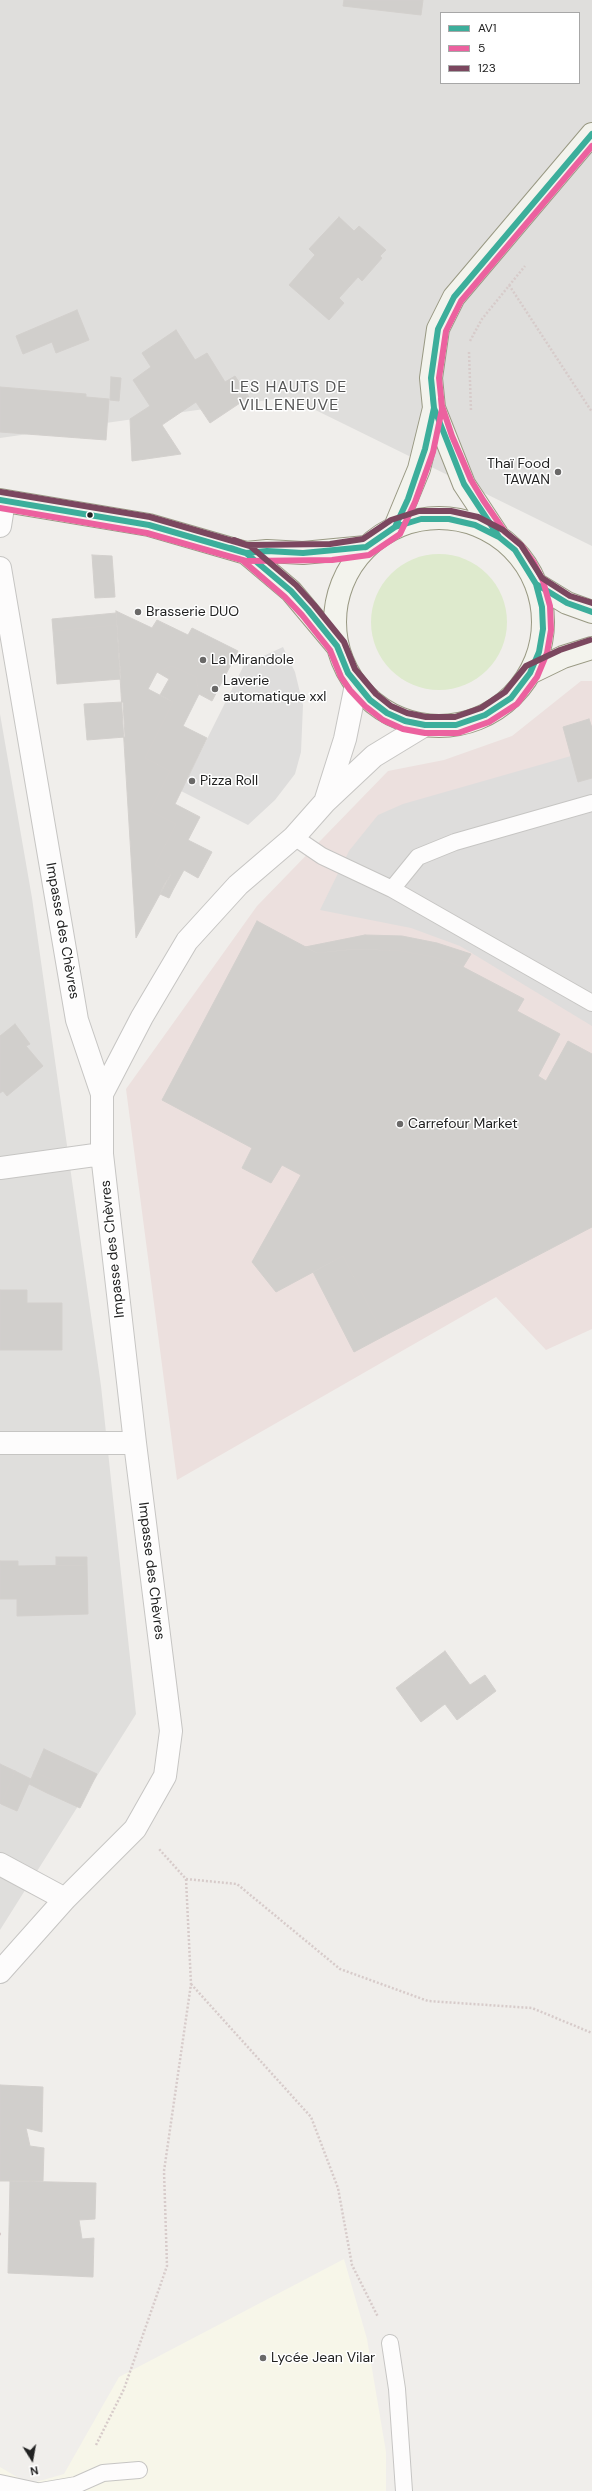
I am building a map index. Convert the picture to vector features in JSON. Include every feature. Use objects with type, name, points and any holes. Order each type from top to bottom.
[{"type":"street","points":[[499,537],[464,484],[434,408],[431,378],[438,329],[454,297],[592,134]]},
{"type":"street","points":[[396,527],[408,499],[425,449],[434,408]]},
{"type":"street","points":[[0,526],[2,501],[149,524],[246,553],[267,551],[303,553],[366,547]]},
{"type":"street","points":[[448,518],[475,524],[499,537],[514,550],[527,567],[536,584],[542,607],[543,629],[539,652],[530,673],[511,698],[485,715],[456,725],[425,726],[405,721],[387,713],[370,700],[356,685],[341,660],[337,646],[334,619],[338,593],[349,568],[366,547],[396,527],[421,519],[448,518]]},
{"type":"street","points":[[246,553],[291,591],[337,646]]},
{"type":"street","name":"Impasse des Chèvres","points":[[0,568],[77,1020],[102,1094],[102,1154],[135,1442],[171,1731],[165,1776],[135,1829],[64,1900],[0,1972]]},
{"type":"street","points":[[536,584],[567,603],[592,612]]},
{"type":"street","points":[[530,673],[563,657],[592,648]]},
{"type":"street","points":[[325,802],[345,739],[356,685]]},
{"type":"street","points":[[102,1094],[142,1018],[187,941],[238,885],[294,837],[325,802],[374,756],[425,726]]},
{"type":"street","points":[[0,1168],[102,1154]]},
{"type":"street","points":[[0,1443],[135,1442]]},
{"type":"street","points":[[0,1864],[64,1900]]},
{"type":"lane","points":[[392,889],[418,857],[455,842],[592,803]]},
{"type":"lane","points":[[294,837],[322,856],[392,889],[592,1003]]},
{"type":"lane","points":[[390,2343],[397,2389],[404,2491]]},
{"type":"lane","points":[[41,2491],[76,2485],[103,2473],[139,2470]]},
{"type":"lane","points":[[0,2483],[37,2491]]},
{"type":"path","points":[[469,344],[482,320],[529,261]]},
{"type":"path","points":[[509,285],[592,412]]},
{"type":"path","points":[[469,351],[469,394],[472,416]]},
{"type":"path","points":[[76,2485],[124,2389],[167,2266],[164,2171],[191,1984],[186,1879],[154,1843],[135,1829]]},
{"type":"path","points":[[186,1879],[237,1884],[340,1969],[428,2001],[532,2008],[592,2034]]},
{"type":"path","points":[[191,1984],[310,2117],[338,2188],[352,2265],[390,2343]]},
{"type":"shaded area","points":[[0,0],[592,0],[592,546],[289,397],[0,438]]},
{"type":"shaded area","points":[[283,647],[295,672],[303,705],[301,752],[295,774],[275,800],[248,825],[181,791],[244,665]]},
{"type":"shaded area","points":[[581,681],[592,681],[592,1329],[546,1350],[496,1297],[177,1480],[126,1089],[257,906],[388,771],[444,760],[512,736]]},
{"type":"shaded area","points":[[0,714],[32,898],[101,1386],[136,1714],[0,1930]]},
{"type":"shaded area","points":[[592,750],[592,1026],[460,946],[411,928],[320,910],[349,851],[378,815],[403,804]]},
{"type":"shaded area","name":"Lycée Jean Vilar","points":[[344,2259],[367,2339],[386,2452],[386,2491],[0,2491],[0,2467],[29,2484],[64,2474],[119,2377]]},
{"type":"green space","points":[[439,554],[465,559],[487,574],[502,596],[507,622],[502,648],[487,670],[465,685],[439,690],[413,685],[391,670],[376,648],[371,622],[376,596],[391,574],[413,559]]},
{"type":"building","points":[[344,0],[423,0],[421,15],[343,6]]},
{"type":"building","points":[[339,217],[354,231],[359,226],[386,250],[380,256],[382,258],[362,281],[358,277],[339,298],[344,303],[329,320],[289,285],[315,255],[309,249]]},
{"type":"building","points":[[77,310],[89,340],[56,353],[52,342],[23,354],[16,336]]},
{"type":"building","points":[[176,330],[195,360],[207,353],[225,382],[235,376],[249,397],[210,423],[196,402],[162,425],[181,454],[132,461],[130,419],[150,406],[133,380],[151,367],[142,353]]},
{"type":"building","points":[[111,377],[121,378],[119,401],[110,400]]},
{"type":"building","points":[[0,387],[86,394],[86,397],[109,399],[106,440],[0,432]]},
{"type":"building","points":[[92,555],[112,556],[115,597],[95,598]]},
{"type":"building","points":[[116,611],[152,628],[157,620],[188,635],[192,628],[238,651],[212,701],[199,694],[196,677],[172,666],[157,672],[148,689],[173,702],[145,758],[170,771],[150,811],[176,824],[155,865],[171,874],[136,938]]},
{"type":"building","points":[[116,613],[117,625],[53,631],[52,619]]},
{"type":"building","points":[[117,625],[121,679],[57,684],[53,631]]},
{"type":"building","points":[[172,666],[196,677],[199,694],[183,726],[207,738],[175,804],[200,817],[188,840],[212,852],[198,878],[184,870],[173,890],[164,885],[171,874],[155,865],[176,824],[150,811],[170,771],[145,758],[173,702],[160,695],[169,679],[157,672]]},
{"type":"building","points":[[123,702],[125,737],[87,740],[84,704]]},
{"type":"building","points":[[589,719],[592,728],[592,778],[578,782],[563,727]]},
{"type":"building","points":[[164,885],[173,890],[169,898],[160,894]]},
{"type":"building","name":"Carrefour Market","points":[[257,921],[317,953],[355,949],[401,951],[434,957],[463,967],[524,999],[517,1011],[560,1034],[538,1076],[546,1081],[568,1041],[592,1054],[592,1227],[384,1336],[343,1256],[276,1292],[252,1262],[301,1175],[282,1165],[271,1183],[242,1168],[252,1148],[162,1100]]},
{"type":"building","points":[[365,935],[402,936],[437,943],[471,954],[463,967],[434,957],[401,951],[357,949],[317,953],[305,947]]},
{"type":"building","points":[[15,1024],[30,1044],[26,1046],[43,1066],[7,1096],[3,1091],[0,1093],[0,1036]]},
{"type":"building","points":[[343,1256],[384,1336],[354,1352],[313,1272]]},
{"type":"building","points":[[0,1290],[27,1290],[27,1303],[62,1303],[62,1350],[0,1350]]},
{"type":"building","points":[[56,1557],[87,1557],[87,1565],[56,1566]]},
{"type":"building","points":[[0,1561],[18,1561],[18,1566],[87,1565],[88,1614],[17,1616],[17,1599],[0,1599]]},
{"type":"building","points":[[445,1651],[470,1685],[485,1675],[496,1691],[457,1720],[445,1704],[421,1722],[396,1688]]},
{"type":"building","points":[[44,1749],[97,1774],[80,1808],[47,1793],[53,1780],[34,1772]]},
{"type":"building","points":[[0,1764],[15,1771],[1,1804],[0,1803]]},
{"type":"building","points":[[15,1771],[31,1779],[17,1811],[1,1804]]},
{"type":"building","points":[[34,1772],[53,1780],[47,1793],[29,1784]]},
{"type":"building","points":[[0,2085],[43,2087],[42,2132],[26,2128],[30,2146],[44,2148],[43,2181],[0,2181]]},
{"type":"building","points":[[10,2181],[96,2183],[95,2219],[79,2220],[82,2239],[94,2238],[93,2277],[8,2273]]},
{"type":"transit line","name":"AV1","points":[[592,134],[454,297],[438,329],[431,378],[434,408],[464,484],[499,537],[515,550],[536,584],[567,603],[592,612]]},
{"type":"transit line","name":"5","points":[[0,508],[147,533],[242,560],[285,597],[302,615],[330,650],[341,677],[350,690],[365,706],[383,720],[403,729],[425,733],[458,733],[489,722],[517,704],[537,677],[547,653],[551,630],[550,606],[543,581],[534,563],[521,545],[505,532],[483,500],[471,480],[452,436],[442,406],[439,378],[446,331],[461,301],[592,146]]},
{"type":"transit line","name":"AV1","points":[[395,527],[408,499],[425,449],[434,408],[433,399]]},
{"type":"transit line","name":"5","points":[[228,556],[246,561],[332,560],[369,555],[400,534],[415,502],[433,452],[442,409],[441,399]]},
{"type":"transit line","name":"123","points":[[1,492],[150,517],[250,546],[296,585],[314,605],[344,642],[355,669],[376,694],[391,706],[407,713],[426,717],[455,717],[481,708],[505,692],[526,666],[560,650],[590,640]]},
{"type":"transit line","name":"AV1","points":[[0,500],[149,525],[246,553],[291,591],[308,610],[337,646],[348,673],[370,700],[387,713],[405,721],[425,725],[456,725],[485,715],[511,698],[530,673],[539,652],[543,629],[542,607],[536,584],[515,550],[499,537],[475,525],[449,519],[421,519],[395,527],[366,547]]},
{"type":"transit line","name":"123","points":[[234,540],[247,545],[330,544],[363,539],[391,520],[419,511],[451,511],[478,517],[503,530],[521,545],[542,578],[570,596],[592,603]]},
{"type":"transit line","name":"AV1","points":[[231,548],[246,553],[267,551],[303,553],[366,547]]},
{"type":"place","name":"Thaï Food TAWAN","points":[[558,472]]},
{"type":"place","name":"Brasserie DUO","points":[[138,612]]},
{"type":"place","name":"La Mirandole","points":[[203,660]]},
{"type":"place","name":"Laverie automatique xxl","points":[[215,689]]},
{"type":"place","name":"Pizza Roll","points":[[192,781]]},
{"type":"place","name":"Carrefour Market","points":[[400,1124]]},
{"type":"place","name":"Lycée Jean Vilar","points":[[263,2358]]},
{"type":"district","name":"LES HAUTS DE VILLENEUVE","points":[[289,397]]}]
